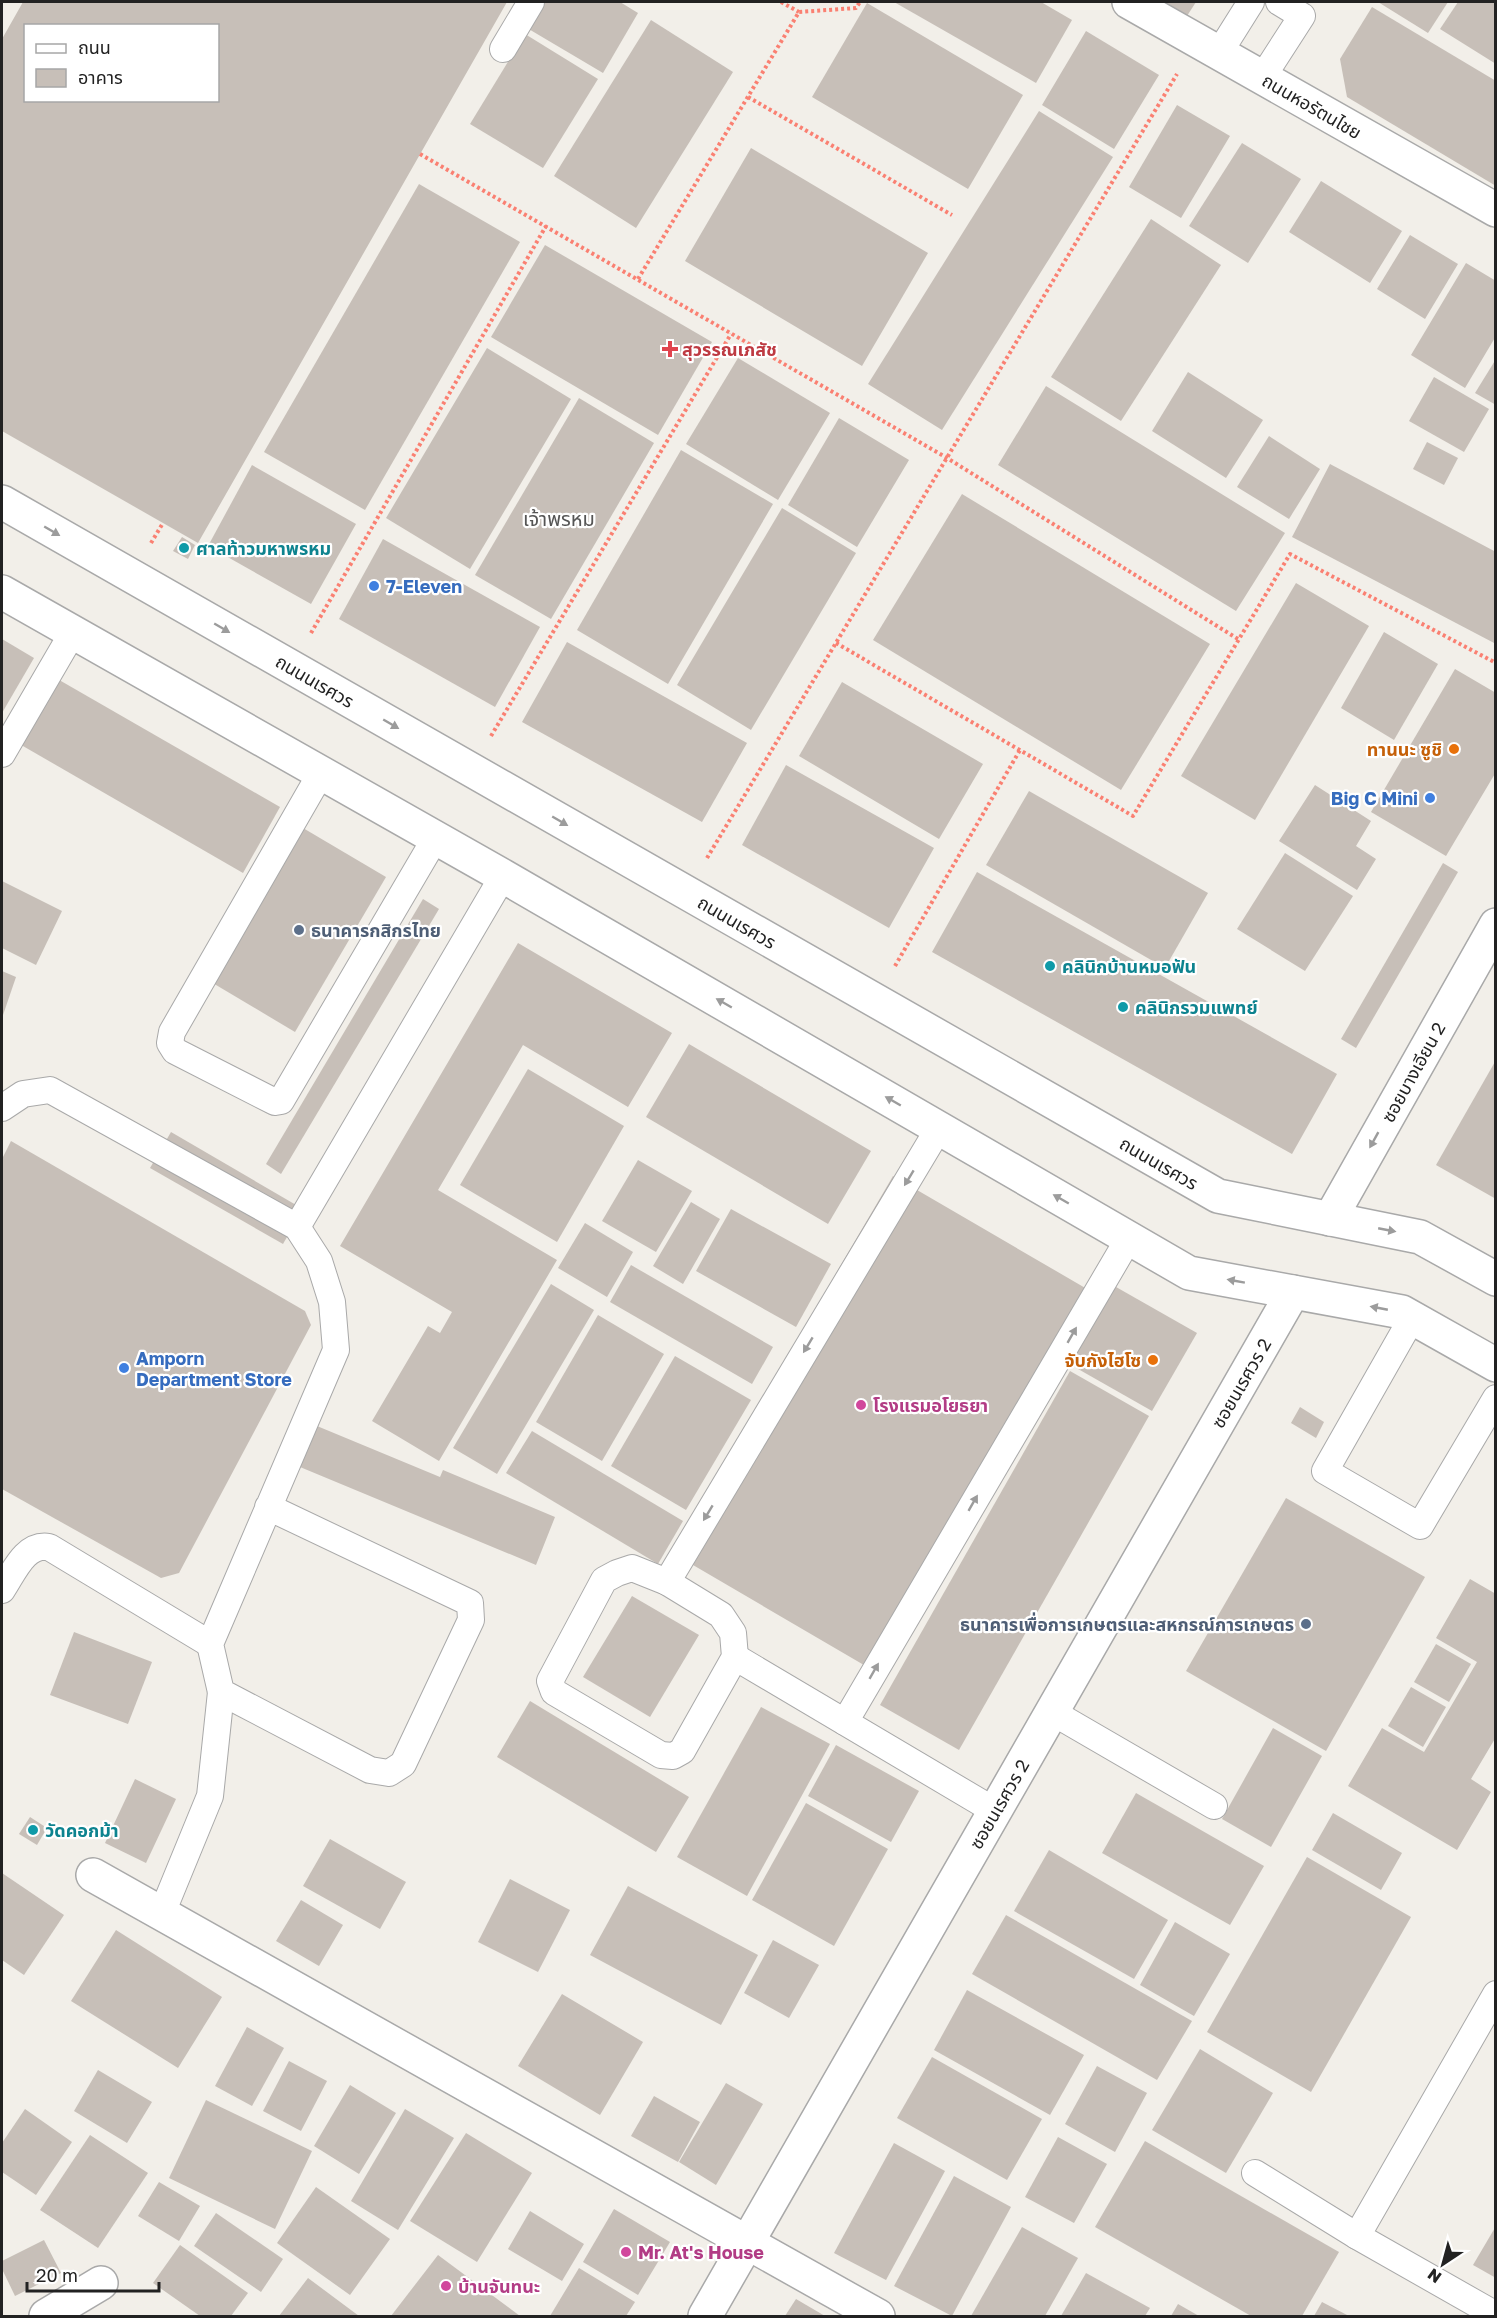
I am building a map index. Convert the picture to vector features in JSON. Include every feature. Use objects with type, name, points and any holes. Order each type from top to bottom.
[{"type":"street","name":"ถนนหอรัตนไชย","points":[[1129,2],[1496,210]]},
{"type":"street","name":"ถนนนเรศวร","points":[[2,502],[1218,1197],[1420,1237],[1496,1279]]},
{"type":"street","points":[[2,592],[436,837],[1189,1273],[1402,1312],[1496,1365]]},
{"type":"street","name":"ซอยบางเอียน 2","points":[[1330,1219],[1496,925]]},
{"type":"street","name":"ซอยนเรศวร 2","points":[[705,2316],[1293,1292]]},
{"type":"street","points":[[93,1875],[878,2316]]},
{"type":"street","points":[[46,2316],[101,2283]]},
{"type":"lane","points":[[503,49],[531,2]]},
{"type":"lane","points":[[1208,46],[1251,2]]},
{"type":"lane","points":[[1262,78],[1302,16],[1279,2]]},
{"type":"lane","points":[[2,754],[73,632]]},
{"type":"lane","points":[[321,773],[172,1032],[170,1043],[175,1051],[275,1102],[281,1101],[436,837]]},
{"type":"lane","points":[[297,1227],[503,876]]},
{"type":"lane","points":[[2,1108],[22,1094],[50,1090],[297,1227],[319,1261],[332,1302],[336,1350],[210,1644],[221,1692],[210,1796],[162,1913]]},
{"type":"lane","points":[[667,1582],[939,1128]]},
{"type":"lane","points":[[845,1722],[1129,1238]]},
{"type":"lane","points":[[1412,1318],[1324,1471],[1420,1526],[1496,1398]]},
{"type":"lane","points":[[221,1692],[370,1770],[389,1773],[403,1764],[471,1620],[470,1603],[268,1507]]},
{"type":"lane","points":[[2,1590],[30,1549],[41,1546],[49,1548],[210,1644]]},
{"type":"lane","points":[[632,1568],[667,1582],[721,1615],[733,1633],[735,1657],[682,1751],[673,1756],[661,1755],[554,1692],[550,1681],[604,1580],[617,1572],[632,1568]]},
{"type":"lane","points":[[735,1657],[996,1811]]},
{"type":"lane","points":[[1052,1712],[1214,1806]]},
{"type":"lane","points":[[1358,2236],[1496,1994]]},
{"type":"lane","points":[[1255,2173],[1358,2236],[1496,2315]]},
{"type":"path","points":[[781,2],[799,12],[856,8],[860,2]]},
{"type":"path","points":[[638,280],[799,12]]},
{"type":"path","points":[[686,893],[947,458],[1208,46]]},
{"type":"path","points":[[748,97],[952,215]]},
{"type":"path","points":[[420,154],[947,458],[1238,639]]},
{"type":"path","points":[[291,667],[546,226]]},
{"type":"path","points":[[471,770],[731,334]]},
{"type":"path","points":[[836,643],[1132,816],[1290,554],[1496,663]]},
{"type":"path","points":[[875,1000],[1020,750]]},
{"type":"building","points":[[23,2],[507,2],[198,543],[2,431],[2,39]]},
{"type":"building","points":[[543,2],[620,2],[638,13],[603,73],[527,28]]},
{"type":"building","points":[[894,2],[1041,2],[1072,20],[1036,83]]},
{"type":"building","points":[[1164,2],[1196,2],[1187,16]]},
{"type":"building","points":[[1378,2],[1448,2],[1428,33]]},
{"type":"building","points":[[1458,2],[1496,2],[1496,64],[1440,29]]},
{"type":"building","points":[[867,3],[1023,95],[968,189],[812,97]]},
{"type":"building","points":[[1372,7],[1496,81],[1496,186],[1347,97],[1340,59]]},
{"type":"building","points":[[651,20],[733,72],[636,228],[554,176]]},
{"type":"building","points":[[1086,31],[1159,75],[1114,149],[1042,105]]},
{"type":"building","points":[[525,34],[598,79],[543,168],[470,124]]},
{"type":"building","points":[[1177,105],[1230,136],[1181,218],[1129,187]]},
{"type":"building","points":[[1039,111],[1113,157],[942,430],[868,384]]},
{"type":"building","points":[[1242,143],[1301,179],[1248,263],[1189,226]]},
{"type":"building","points":[[751,148],[928,253],[862,366],[685,261]]},
{"type":"building","points":[[1321,181],[1402,231],[1370,283],[1289,232]]},
{"type":"building","points":[[419,184],[520,242],[365,510],[264,452]]},
{"type":"building","points":[[1151,219],[1221,265],[1121,421],[1051,377]]},
{"type":"building","points":[[1410,235],[1458,264],[1425,319],[1377,289]]},
{"type":"building","points":[[545,245],[712,342],[658,435],[491,337]]},
{"type":"building","points":[[1466,263],[1496,281],[1496,336],[1465,388],[1411,355]]},
{"type":"building","points":[[487,348],[571,399],[470,569],[386,518]]},
{"type":"building","points":[[738,358],[830,413],[778,500],[686,444]]},
{"type":"building","points":[[1496,359],[1496,405],[1475,393]]},
{"type":"building","points":[[1188,372],[1263,420],[1226,478],[1152,431]]},
{"type":"building","points":[[1434,377],[1489,409],[1464,452],[1409,421]]},
{"type":"building","points":[[1046,386],[1285,533],[1236,611],[998,465]]},
{"type":"building","points":[[579,398],[654,443],[551,619],[475,575]]},
{"type":"building","points":[[839,418],[909,460],[857,547],[788,505]]},
{"type":"building","points":[[1269,436],[1320,469],[1289,519],[1237,487]]},
{"type":"building","points":[[1427,442],[1458,458],[1444,485],[1413,469]]},
{"type":"building","points":[[681,450],[773,504],[668,684],[577,630]]},
{"type":"building","points":[[1330,464],[1496,552],[1496,644],[1292,537]]},
{"type":"building","points":[[252,465],[356,524],[311,604],[208,546]]},
{"type":"building","points":[[962,494],[1210,644],[1121,790],[873,640]]},
{"type":"building","points":[[782,508],[856,553],[751,730],[677,685]]},
{"type":"building","name":"ศาลท้าวมหาพรหม","points":[[182,537],[195,545],[188,559],[173,551]]},
{"type":"building","points":[[383,539],[540,627],[495,707],[339,619]]},
{"type":"building","points":[[1296,583],[1369,626],[1255,820],[1181,776]]},
{"type":"building","points":[[1384,632],[1438,664],[1394,740],[1341,708]]},
{"type":"building","points":[[2,639],[34,658],[2,713]]},
{"type":"building","points":[[567,642],[747,743],[702,822],[522,722]]},
{"type":"building","points":[[1455,669],[1496,693],[1496,772],[1446,856],[1371,812]]},
{"type":"building","points":[[54,677],[280,807],[243,873],[16,742]]},
{"type":"building","points":[[842,682],[983,764],[939,839],[799,756]]},
{"type":"building","points":[[786,765],[934,848],[889,928],[742,845]]},
{"type":"building","points":[[1315,785],[1371,821],[1356,846],[1376,859],[1357,890],[1279,841]]},
{"type":"building","points":[[1029,791],[1208,893],[1165,968],[986,865]]},
{"type":"building","name":"ธนาคารกสิกรไทย","points":[[303,828],[386,877],[295,1032],[211,982]]},
{"type":"building","points":[[1285,853],[1353,896],[1305,971],[1237,929]]},
{"type":"building","points":[[1443,863],[1458,872],[1356,1048],[1341,1039]]},
{"type":"building","points":[[977,872],[1337,1074],[1292,1154],[932,952]]},
{"type":"building","points":[[2,881],[62,911],[36,965],[2,948]]},
{"type":"building","points":[[423,899],[439,909],[281,1174],[266,1164]]},
{"type":"building","points":[[518,943],[672,1033],[628,1107],[523,1045],[438,1190],[557,1260],[439,1461],[372,1421],[428,1326],[440,1333],[452,1312],[340,1246]]},
{"type":"building","points":[[2,971],[16,977],[2,1018]]},
{"type":"building","points":[[689,1044],[871,1151],[828,1224],[646,1117]]},
{"type":"building","points":[[1496,1060],[1496,1199],[1436,1165]]},
{"type":"building","points":[[528,1069],[624,1126],[557,1242],[460,1185]]},
{"type":"building","points":[[171,1132],[303,1209],[283,1244],[150,1168]]},
{"type":"building","name":"Amporn Department Store","points":[[11,1141],[305,1311],[311,1325],[179,1573],[161,1578],[2,1489],[2,1159]]},
{"type":"building","points":[[638,1160],[692,1191],[656,1252],[602,1221]]},
{"type":"building","name":"โรงแรมอโยธยา","points":[[893,1176],[1099,1296],[869,1668],[693,1565],[848,1299],[828,1287]]},
{"type":"building","points":[[691,1202],[720,1219],[683,1284],[653,1266]]},
{"type":"building","points":[[731,1209],[831,1264],[796,1327],[696,1271]]},
{"type":"building","points":[[585,1223],[633,1252],[607,1297],[558,1268]]},
{"type":"building","points":[[631,1265],[773,1347],[752,1384],[610,1302]]},
{"type":"building","points":[[1109,1283],[1197,1333],[1152,1411],[1064,1361]]},
{"type":"building","points":[[551,1284],[594,1310],[497,1474],[453,1448]]},
{"type":"building","points":[[598,1315],[664,1354],[602,1461],[536,1422]]},
{"type":"building","points":[[675,1356],[751,1400],[686,1510],[611,1466]]},
{"type":"building","points":[[1070,1371],[1149,1416],[959,1750],[880,1705]]},
{"type":"building","points":[[1300,1407],[1324,1422],[1316,1438],[1291,1423]]},
{"type":"building","points":[[317,1426],[440,1477],[443,1470],[555,1517],[536,1565],[300,1467]]},
{"type":"building","points":[[532,1431],[683,1521],[658,1564],[506,1473]]},
{"type":"building","name":"ธนาคารเพื่อการเกษตรและสหกรณ์การเกษตร","points":[[1286,1498],[1425,1577],[1326,1751],[1186,1671]]},
{"type":"building","points":[[1470,1579],[1496,1594],[1496,1737],[1471,1779],[1491,1792],[1457,1850],[1348,1786],[1382,1728],[1424,1752],[1477,1662],[1436,1638]]},
{"type":"building","points":[[632,1596],[699,1635],[650,1717],[583,1677]]},
{"type":"building","points":[[74,1632],[152,1662],[128,1724],[50,1695]]},
{"type":"building","points":[[1436,1644],[1471,1664],[1449,1702],[1414,1682]]},
{"type":"building","points":[[1411,1687],[1446,1707],[1423,1747],[1388,1726]]},
{"type":"building","points":[[530,1701],[689,1797],[656,1852],[497,1757]]},
{"type":"building","points":[[761,1707],[830,1744],[747,1896],[677,1857]]},
{"type":"building","points":[[1273,1728],[1322,1756],[1271,1847],[1222,1819]]},
{"type":"building","points":[[836,1745],[919,1791],[891,1842],[808,1796]]},
{"type":"building","points":[[135,1779],[176,1799],[146,1863],[105,1843]]},
{"type":"building","points":[[1136,1793],[1264,1866],[1230,1925],[1102,1853]]},
{"type":"building","points":[[806,1803],[888,1849],[834,1946],[752,1900]]},
{"type":"building","points":[[1333,1813],[1402,1853],[1381,1890],[1312,1850]]},
{"type":"building","points":[[30,1817],[47,1828],[37,1845],[19,1834]]},
{"type":"building","points":[[330,1839],[406,1882],[380,1929],[303,1886]]},
{"type":"building","points":[[1049,1850],[1168,1920],[1134,1979],[1014,1911]]},
{"type":"building","points":[[1307,1857],[1411,1917],[1311,2092],[1207,2032]]},
{"type":"building","points":[[2,1873],[64,1915],[24,1975],[2,1960]]},
{"type":"building","points":[[510,1879],[570,1910],[538,1972],[478,1942]]},
{"type":"building","points":[[628,1886],[758,1955],[721,2025],[590,1955]]},
{"type":"building","points":[[301,1900],[343,1925],[319,1966],[276,1941]]},
{"type":"building","points":[[1006,1915],[1192,2021],[1157,2080],[972,1974]]},
{"type":"building","points":[[1175,1922],[1230,1954],[1194,2016],[1140,1985]]},
{"type":"building","points":[[116,1930],[222,1997],[178,2068],[71,2001]]},
{"type":"building","points":[[773,1940],[819,1965],[789,2018],[744,1993]]},
{"type":"building","points":[[967,1990],[1084,2055],[1050,2115],[934,2050]]},
{"type":"building","points":[[562,1994],[643,2042],[600,2115],[518,2066]]},
{"type":"building","points":[[247,2027],[284,2048],[252,2106],[215,2086]]},
{"type":"building","points":[[1200,2049],[1273,2093],[1226,2173],[1152,2130]]},
{"type":"building","points":[[932,2057],[1042,2119],[1007,2180],[897,2118]]},
{"type":"building","points":[[289,2061],[327,2081],[301,2131],[263,2111]]},
{"type":"building","points":[[1097,2066],[1147,2093],[1115,2152],[1065,2124]]},
{"type":"building","points":[[98,2070],[152,2102],[127,2143],[74,2111]]},
{"type":"building","points":[[726,2083],[763,2104],[716,2185],[679,2162]]},
{"type":"building","points":[[350,2085],[396,2113],[359,2174],[314,2146]]},
{"type":"building","points":[[654,2096],[700,2122],[678,2162],[631,2136]]},
{"type":"building","points":[[206,2100],[312,2151],[275,2229],[169,2178]]},
{"type":"building","points":[[25,2109],[72,2142],[36,2195],[2,2172],[2,2143]]},
{"type":"building","points":[[405,2109],[454,2138],[398,2230],[351,2201]]},
{"type":"building","points":[[466,2133],[532,2173],[477,2262],[410,2221]]},
{"type":"building","points":[[90,2135],[148,2173],[98,2248],[40,2210]]},
{"type":"building","points":[[1058,2137],[1107,2164],[1074,2223],[1025,2197]]},
{"type":"building","points":[[1145,2141],[1339,2252],[1302,2316],[1251,2316],[1095,2227]]},
{"type":"building","points":[[894,2143],[945,2171],[886,2280],[834,2253]]},
{"type":"building","points":[[954,2176],[1011,2207],[952,2316],[894,2286]]},
{"type":"building","points":[[159,2182],[200,2206],[179,2241],[138,2216]]},
{"type":"building","points":[[316,2187],[390,2239],[350,2295],[277,2243]]},
{"type":"building","name":"Mr. At's House","points":[[614,2209],[670,2242],[638,2295],[583,2262]]},
{"type":"building","points":[[530,2211],[584,2244],[562,2281],[508,2249]]},
{"type":"building","points":[[216,2213],[283,2259],[261,2292],[194,2246]]},
{"type":"building","points":[[1496,2226],[1496,2278],[1473,2265]]},
{"type":"building","points":[[1022,2227],[1078,2258],[1045,2316],[971,2316]]},
{"type":"building","points":[[44,2240],[61,2273],[15,2296],[2,2269],[2,2261]]},
{"type":"building","points":[[180,2245],[248,2293],[231,2316],[200,2316],[153,2283]]},
{"type":"building","name":"บ้านจันทนะ","points":[[438,2255],[520,2316],[391,2316]]},
{"type":"building","points":[[579,2268],[635,2302],[626,2316],[550,2316]]},
{"type":"building","points":[[1086,2273],[1150,2308],[1145,2316],[1061,2316]]},
{"type":"building","points":[[308,2278],[359,2316],[279,2316]]},
{"type":"building","points":[[796,2299],[825,2316],[785,2316]]},
{"type":"building","points":[[1322,2302],[1349,2316],[1314,2316]]},
{"type":"building","points":[[1178,2304],[1199,2316],[1171,2316]]},
{"type":"place","name":"สุวรรณเภสัช","points":[[670,349]]},
{"type":"place","name":"ศาลท้าวมหาพรหม","points":[[184,548]]},
{"type":"place","name":"7-Eleven","points":[[374,586]]},
{"type":"place","name":"ทานนะ ซูชิ","points":[[1454,749]]},
{"type":"place","name":"Big C Mini","points":[[1430,798]]},
{"type":"place","name":"ธนาคารกสิกรไทย","points":[[299,930]]},
{"type":"place","name":"คลินิกบ้านหมอฟัน","points":[[1050,966]]},
{"type":"place","name":"คลินิกรวมแพทย์","points":[[1123,1007]]},
{"type":"place","name":"จับกังไฮโซ","points":[[1153,1360]]},
{"type":"place","name":"Amporn Department Store","points":[[124,1368]]},
{"type":"place","name":"โรงแรมอโยธยา","points":[[861,1405]]},
{"type":"place","name":"ธนาคารเพื่อการเกษตรและสหกรณ์การเกษตร","points":[[1306,1624]]},
{"type":"place","name":"วัดคอกม้า","points":[[33,1830]]},
{"type":"place","name":"Mr. At's House","points":[[626,2252]]},
{"type":"place","name":"บ้านจันทนะ","points":[[446,2286]]},
{"type":"district","name":"เจ้าพรหม","points":[[559,518]]}]
